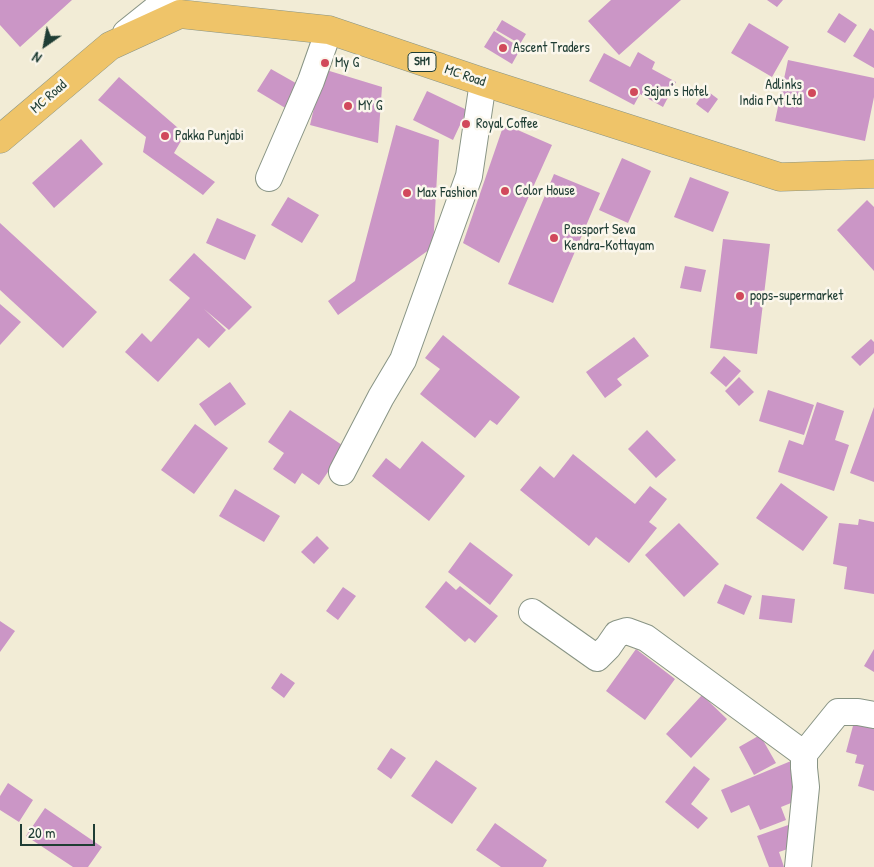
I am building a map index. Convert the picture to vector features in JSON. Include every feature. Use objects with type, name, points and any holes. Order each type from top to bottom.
[{"type":"main road","name":"MC Road","points":[[0,140],[110,46],[180,14],[329,30],[483,82],[780,177],[874,174]]},
{"type":"street","points":[[110,46],[167,0]]},
{"type":"street","points":[[268,178],[311,81],[329,30]]},
{"type":"street","points":[[342,472],[381,397],[403,360],[469,176],[483,82]]},
{"type":"street","points":[[532,612],[597,658],[608,647],[616,634],[627,631],[646,638],[804,754]]},
{"type":"street","points":[[798,867],[806,787],[804,754],[838,712],[858,712],[874,715]]},
{"type":"building","points":[[0,0],[72,0],[20,47],[0,25]]},
{"type":"building","points":[[611,0],[681,0],[619,55],[588,21]]},
{"type":"building","points":[[767,0],[783,0],[777,7]]},
{"type":"building","points":[[839,13],[857,25],[845,43],[827,32]]},
{"type":"building","points":[[502,20],[526,34],[520,44],[496,30]]},
{"type":"building","points":[[749,23],[789,47],[772,77],[731,53]]},
{"type":"building","points":[[870,28],[874,31],[874,68],[853,56]]},
{"type":"building","name":"Ascent Traders","points":[[494,31],[521,48],[512,64],[484,47]]},
{"type":"building","points":[[638,52],[655,62],[652,69],[676,82],[663,107],[640,94],[634,105],[589,81],[604,53],[630,67]]},
{"type":"building","points":[[788,60],[874,78],[874,97],[865,141],[775,121]]},
{"type":"building","points":[[271,69],[301,86],[287,109],[257,91]]},
{"type":"building","name":"MY G","points":[[323,69],[382,87],[378,143],[310,125]]},
{"type":"building","name":"Pakka Punjabi","points":[[119,77],[185,134],[174,153],[215,182],[203,195],[143,152],[146,137],[98,100]]},
{"type":"building","points":[[706,90],[718,99],[708,113],[696,104]]},
{"type":"building","points":[[427,91],[467,110],[453,140],[413,120]]},
{"type":"building","points":[[504,124],[552,145],[499,263],[463,243]]},
{"type":"building","name":"Max Fashion","points":[[396,125],[439,140],[433,247],[338,315],[328,301],[355,281]]},
{"type":"building","points":[[81,139],[103,164],[54,208],[32,183]]},
{"type":"building","points":[[622,158],[651,171],[628,223],[599,210]]},
{"type":"building","name":"Passport Seva Kendra-Kottayam","points":[[554,174],[600,193],[553,303],[508,284]]},
{"type":"building","points":[[690,177],[729,192],[713,232],[674,217]]},
{"type":"building","points":[[288,197],[319,215],[302,243],[271,225]]},
{"type":"building","points":[[867,200],[874,207],[874,271],[837,230]]},
{"type":"building","points":[[217,218],[256,235],[245,260],[206,243]]},
{"type":"building","points":[[0,223],[97,312],[63,348],[0,290]]},
{"type":"building","name":"pops-supermarket","points":[[723,239],[770,244],[757,354],[710,348]]},
{"type":"building","points":[[194,253],[252,307],[229,330],[204,309],[226,330],[209,348],[198,338],[158,382],[125,352],[142,333],[151,342],[190,298],[169,280]]},
{"type":"building","points":[[685,266],[706,270],[701,292],[680,288]]},
{"type":"building","points":[[0,304],[21,322],[0,345]]},
{"type":"building","points":[[443,335],[520,397],[497,425],[490,420],[475,438],[420,394],[440,369],[425,358]]},
{"type":"building","points":[[634,337],[649,356],[617,379],[622,385],[605,398],[586,372]]},
{"type":"building","points":[[871,339],[874,342],[874,353],[860,366],[851,357]]},
{"type":"building","points":[[724,356],[741,371],[726,387],[710,373]]},
{"type":"building","points":[[739,377],[754,392],[739,406],[725,391]]},
{"type":"building","points":[[230,382],[246,404],[215,426],[199,404]]},
{"type":"building","points":[[768,390],[814,405],[804,435],[759,421]]},
{"type":"building","points":[[817,402],[844,411],[835,440],[849,445],[834,491],[778,472],[789,440],[803,445]]},
{"type":"building","points":[[874,407],[874,482],[850,473]]},
{"type":"building","points":[[290,410],[345,447],[319,485],[302,473],[295,484],[273,469],[284,453],[268,442]]},
{"type":"building","points":[[195,424],[228,448],[194,494],[161,470]]},
{"type":"building","points":[[647,430],[676,460],[656,478],[628,449]]},
{"type":"building","points":[[422,441],[465,476],[429,521],[372,476],[386,458],[400,469]]},
{"type":"building","points":[[573,454],[635,504],[650,486],[667,499],[649,522],[657,528],[629,563],[596,537],[589,546],[520,490],[540,466],[554,478]]},
{"type":"building","points":[[781,483],[828,517],[803,551],[756,518]]},
{"type":"building","points":[[235,489],[280,516],[264,542],[219,516]]},
{"type":"building","points":[[859,519],[874,522],[874,594],[844,589],[847,567],[833,564],[839,523],[858,525]]},
{"type":"building","points":[[679,523],[719,564],[684,597],[645,555]]},
{"type":"building","points":[[317,536],[329,548],[314,564],[301,552]]},
{"type":"building","points":[[470,542],[513,575],[490,605],[448,572]]},
{"type":"building","points":[[446,581],[456,590],[460,586],[498,616],[475,643],[469,638],[465,642],[425,607]]},
{"type":"building","points":[[725,584],[752,596],[744,615],[717,603]]},
{"type":"building","points":[[343,587],[356,596],[338,620],[326,611]]},
{"type":"building","points":[[762,595],[795,599],[792,623],[759,619]]},
{"type":"building","points":[[0,621],[15,631],[0,652]]},
{"type":"building","points":[[636,649],[675,679],[645,720],[606,691]]},
{"type":"building","points":[[874,649],[874,672],[864,666]]},
{"type":"building","points":[[281,673],[295,683],[284,698],[271,688]]},
{"type":"building","points":[[702,695],[727,719],[691,758],[666,734]]},
{"type":"building","points":[[854,722],[874,727],[874,791],[858,786],[864,765],[855,763],[857,755],[846,752]]},
{"type":"building","points":[[760,735],[776,763],[754,775],[739,747]]},
{"type":"building","points":[[391,748],[406,758],[391,779],[377,769]]},
{"type":"building","points":[[436,760],[477,788],[452,824],[411,796]]},
{"type":"building","points":[[791,761],[806,797],[781,807],[786,820],[760,830],[749,805],[731,813],[721,790]]},
{"type":"building","points":[[694,766],[710,779],[691,804],[708,818],[698,829],[665,802]]},
{"type":"building","points":[[8,783],[33,800],[19,822],[0,810],[0,796]]},
{"type":"building","points":[[45,808],[102,847],[88,867],[73,867],[26,836]]},
{"type":"building","points":[[495,823],[547,860],[543,867],[501,867],[476,850]]},
{"type":"building","points":[[794,823],[802,844],[779,852],[784,867],[769,867],[757,836]]},
{"type":"place","name":"Ascent Traders","points":[[503,48]]},
{"type":"place","name":"My G","points":[[325,63]]},
{"type":"place","name":"Sajan's Hotel","points":[[634,92]]},
{"type":"place","name":"Adlinks India Pvt Ltd","points":[[812,93]]},
{"type":"place","name":"MY G","points":[[348,106]]},
{"type":"place","name":"Royal Coffee","points":[[466,124]]},
{"type":"place","name":"Pakka Punjabi","points":[[165,136]]},
{"type":"place","name":"Color House","points":[[505,191]]},
{"type":"place","name":"Max Fashion","points":[[407,193]]},
{"type":"place","name":"Passport Seva Kendra-Kottayam","points":[[554,238]]},
{"type":"place","name":"pops-supermarket","points":[[740,296]]}]
